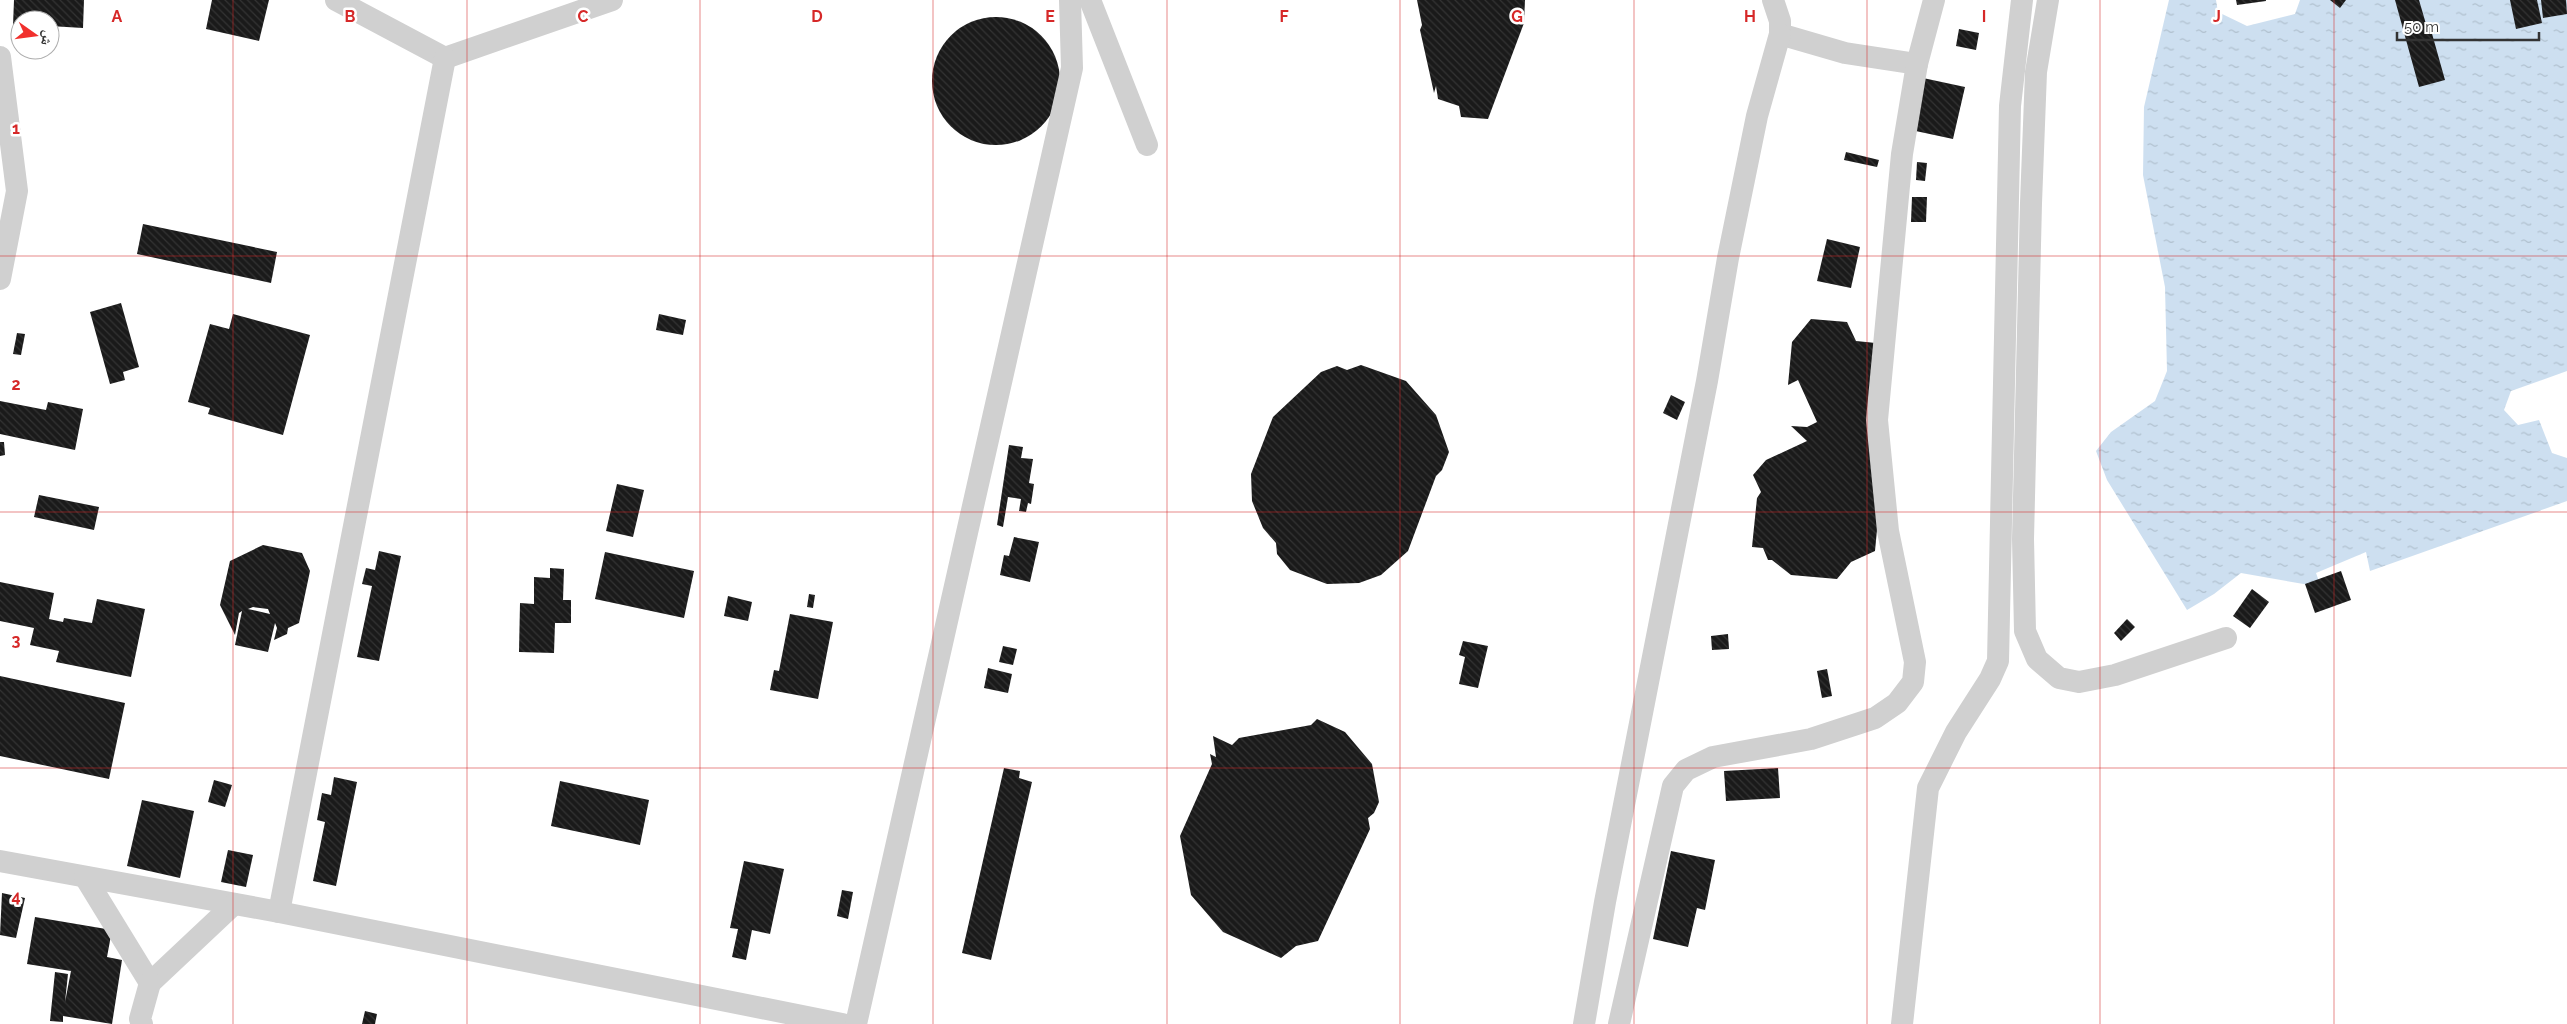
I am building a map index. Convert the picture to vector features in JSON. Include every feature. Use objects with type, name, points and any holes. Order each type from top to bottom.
[{"type":"lane","points":[[336,0],[445,58],[612,0]]},
{"type":"lane","points":[[856,1024],[1072,68],[1070,0]]},
{"type":"lane","points":[[1090,0],[1147,145]]},
{"type":"lane","points":[[1584,1024],[1605,902],[1707,382],[1728,258],[1758,116],[1780,34],[1780,21],[1773,0]]},
{"type":"lane","points":[[1619,1024],[1663,825],[1673,786],[1678,777],[1686,770],[1713,757],[1811,739],[1875,718],[1896,703],[1912,682],[1915,662],[1888,531],[1877,420],[1902,154],[1917,64],[1934,0]]},
{"type":"lane","points":[[1902,1024],[1928,788],[1956,732],[1990,679],[1998,661],[2010,106],[2022,0]]},
{"type":"lane","points":[[2048,0],[2036,72],[2031,203],[2024,529],[2026,630],[2037,659],[2059,678],[2079,682],[2115,675],[2226,638]]},
{"type":"lane","points":[[1780,34],[1845,53],[1917,64]]},
{"type":"lane","points":[[0,57],[17,192],[0,279]]},
{"type":"lane","points":[[279,912],[445,58]]},
{"type":"lane","points":[[0,861],[279,912],[842,1024]]},
{"type":"lane","points":[[85,876],[150,983]]},
{"type":"lane","points":[[142,1024],[140,1019],[150,983],[234,904]]},
{"type":"water","points":[[2169,0],[2216,0],[2218,12],[2247,26],[2295,14],[2300,0],[2567,0],[2567,371],[2511,391],[2504,410],[2518,425],[2539,420],[2552,453],[2567,458],[2567,501],[2370,571],[2366,552],[2316,573],[2321,587],[2241,573],[2214,594],[2187,610],[2107,480],[2096,451],[2111,432],[2155,401],[2167,371],[2165,287],[2143,175],[2144,107]]},
{"type":"building","points":[[14,0],[84,0],[83,28],[60,27],[60,10],[14,10]]},
{"type":"building","points":[[212,0],[269,0],[259,41],[206,29]]},
{"type":"building","points":[[1417,0],[1525,0],[1524,23],[1488,119],[1461,117],[1459,106],[1438,99],[1436,86],[1434,93],[1420,30],[1422,25]]},
{"type":"building","points":[[2236,0],[2266,0],[2266,1],[2237,5]]},
{"type":"building","points":[[2330,0],[2346,0],[2340,8]]},
{"type":"building","points":[[2395,0],[2419,0],[2426,24],[2429,23],[2445,80],[2419,87]]},
{"type":"building","points":[[2510,0],[2537,0],[2542,23],[2516,29]]},
{"type":"building","points":[[2541,0],[2566,0],[2567,14],[2543,18]]},
{"type":"building","points":[[996,17],[1009,18],[1021,22],[1041,36],[1055,56],[1059,68],[1059,94],[1055,106],[1041,126],[1021,140],[1009,144],[996,145],[983,144],[971,140],[951,126],[937,106],[933,94],[932,81],[933,68],[937,56],[951,36],[971,22],[983,18]]},
{"type":"building","points":[[1959,29],[1979,33],[1976,50],[1956,46]]},
{"type":"building","points":[[1923,78],[1965,87],[1953,139],[1911,130]]},
{"type":"building","points":[[1846,152],[1879,160],[1877,167],[1844,160]]},
{"type":"building","points":[[1917,162],[1927,163],[1925,181],[1916,180]]},
{"type":"building","points":[[1912,197],[1927,197],[1926,222],[1911,222]]},
{"type":"building","points":[[143,224],[277,252],[271,283],[137,254]]},
{"type":"building","points":[[1827,239],[1860,247],[1851,288],[1817,281]]},
{"type":"building","points":[[121,303],[139,367],[123,372],[125,380],[110,384],[90,312]]},
{"type":"building","points":[[233,314],[310,335],[283,435],[208,414],[210,408],[188,402],[210,324],[229,329]]},
{"type":"building","points":[[659,314],[686,320],[683,335],[656,330]]},
{"type":"building","points":[[1811,319],[1847,322],[1856,341],[1876,343],[1884,456],[1875,551],[1851,562],[1837,579],[1791,575],[1772,560],[1768,560],[1763,548],[1752,547],[1757,498],[1761,492],[1753,475],[1766,460],[1807,441],[1791,426],[1807,427],[1817,422],[1798,380],[1788,385],[1792,342]]},
{"type":"building","points":[[17,333],[25,334],[21,355],[13,354]]},
{"type":"building","points":[[1361,365],[1406,381],[1436,415],[1449,452],[1442,470],[1436,476],[1408,551],[1381,575],[1359,583],[1327,584],[1290,570],[1277,554],[1276,543],[1263,528],[1252,501],[1251,474],[1273,417],[1321,372],[1337,366],[1347,370]]},
{"type":"building","points":[[1671,395],[1685,402],[1677,420],[1663,413]]},
{"type":"building","points":[[0,401],[46,410],[48,402],[83,409],[75,450],[0,434]]},
{"type":"building","points":[[0,442],[4,442],[5,455],[0,456]]},
{"type":"building","points":[[1009,445],[1023,447],[1021,458],[1033,459],[1029,483],[1034,484],[1031,504],[1028,503],[1026,512],[1019,511],[1021,499],[1008,497],[1003,527],[997,525]]},
{"type":"building","points":[[617,484],[644,490],[633,537],[606,531]]},
{"type":"building","points":[[39,495],[99,507],[94,530],[34,517]]},
{"type":"building","points":[[1014,537],[1039,542],[1030,582],[1000,575],[1004,555],[1009,556]]},
{"type":"building","points":[[263,545],[302,553],[310,571],[299,623],[288,628],[287,634],[274,640],[277,628],[275,623],[268,652],[235,645],[242,611],[239,613],[235,635],[220,605],[230,561]],"holes":[[[253,607],[268,609],[270,614],[248,609]]]},
{"type":"building","points":[[379,551],[401,556],[379,661],[357,657],[372,586],[362,584],[366,568],[375,570]]},
{"type":"building","points":[[605,552],[694,571],[684,618],[595,599]]},
{"type":"building","points":[[550,568],[564,569],[563,600],[571,600],[571,623],[555,623],[554,653],[519,652],[520,603],[534,604],[534,577],[550,578]]},
{"type":"building","points":[[2341,571],[2351,600],[2315,613],[2305,584]]},
{"type":"building","points":[[0,582],[54,593],[49,619],[63,622],[64,618],[92,623],[97,599],[145,609],[131,677],[56,662],[59,651],[30,645],[34,628],[0,621]]},
{"type":"building","points":[[2252,589],[2269,602],[2250,628],[2233,616]]},
{"type":"building","points":[[809,594],[815,595],[813,608],[807,607]]},
{"type":"building","points":[[728,596],[752,602],[748,621],[724,616]]},
{"type":"building","points":[[790,614],[833,622],[818,699],[770,690],[774,670],[779,671]]},
{"type":"building","points":[[2127,619],[2135,627],[2121,641],[2114,633]]},
{"type":"building","points":[[1728,634],[1729,649],[1712,650],[1711,636]]},
{"type":"building","points":[[1463,641],[1488,646],[1478,688],[1459,684],[1465,657],[1459,655]]},
{"type":"building","points":[[1003,646],[1017,649],[1013,665],[999,662]]},
{"type":"building","points":[[988,668],[1012,674],[1008,693],[984,688]]},
{"type":"building","points":[[1827,669],[1832,696],[1822,698],[1817,671]]},
{"type":"building","points":[[0,676],[125,703],[109,779],[0,756]]},
{"type":"building","points":[[1317,719],[1345,732],[1372,764],[1379,802],[1374,813],[1368,818],[1370,829],[1318,941],[1296,946],[1281,958],[1223,932],[1191,895],[1180,836],[1212,764],[1210,754],[1216,757],[1213,736],[1232,745],[1239,738],[1311,725]]},
{"type":"building","points":[[1004,768],[1020,771],[1019,778],[1032,782],[991,960],[962,953]]},
{"type":"building","points":[[1778,768],[1780,798],[1726,801],[1724,771]]},
{"type":"building","points":[[334,777],[357,782],[336,886],[313,881],[325,822],[317,820],[322,793],[331,795]]},
{"type":"building","points":[[214,780],[232,785],[225,807],[208,802]]},
{"type":"building","points":[[560,781],[649,800],[640,845],[551,826]]},
{"type":"building","points":[[142,800],[194,811],[180,878],[127,866]]},
{"type":"building","points":[[228,850],[253,855],[246,887],[221,882]]},
{"type":"building","points":[[1671,851],[1715,860],[1705,910],[1697,908],[1688,947],[1653,939]]},
{"type":"building","points":[[744,861],[784,869],[770,934],[752,930],[746,960],[732,957],[738,929],[730,928]]},
{"type":"building","points":[[842,890],[853,892],[848,919],[837,916]]},
{"type":"building","points":[[2,893],[25,898],[16,938],[0,935]]},
{"type":"building","points":[[35,917],[112,930],[107,957],[122,960],[112,1024],[63,1016],[63,1022],[50,1021],[55,972],[68,974],[65,1002],[71,971],[27,964]]},
{"type":"building","points":[[365,1011],[377,1014],[375,1024],[362,1024]]}]
